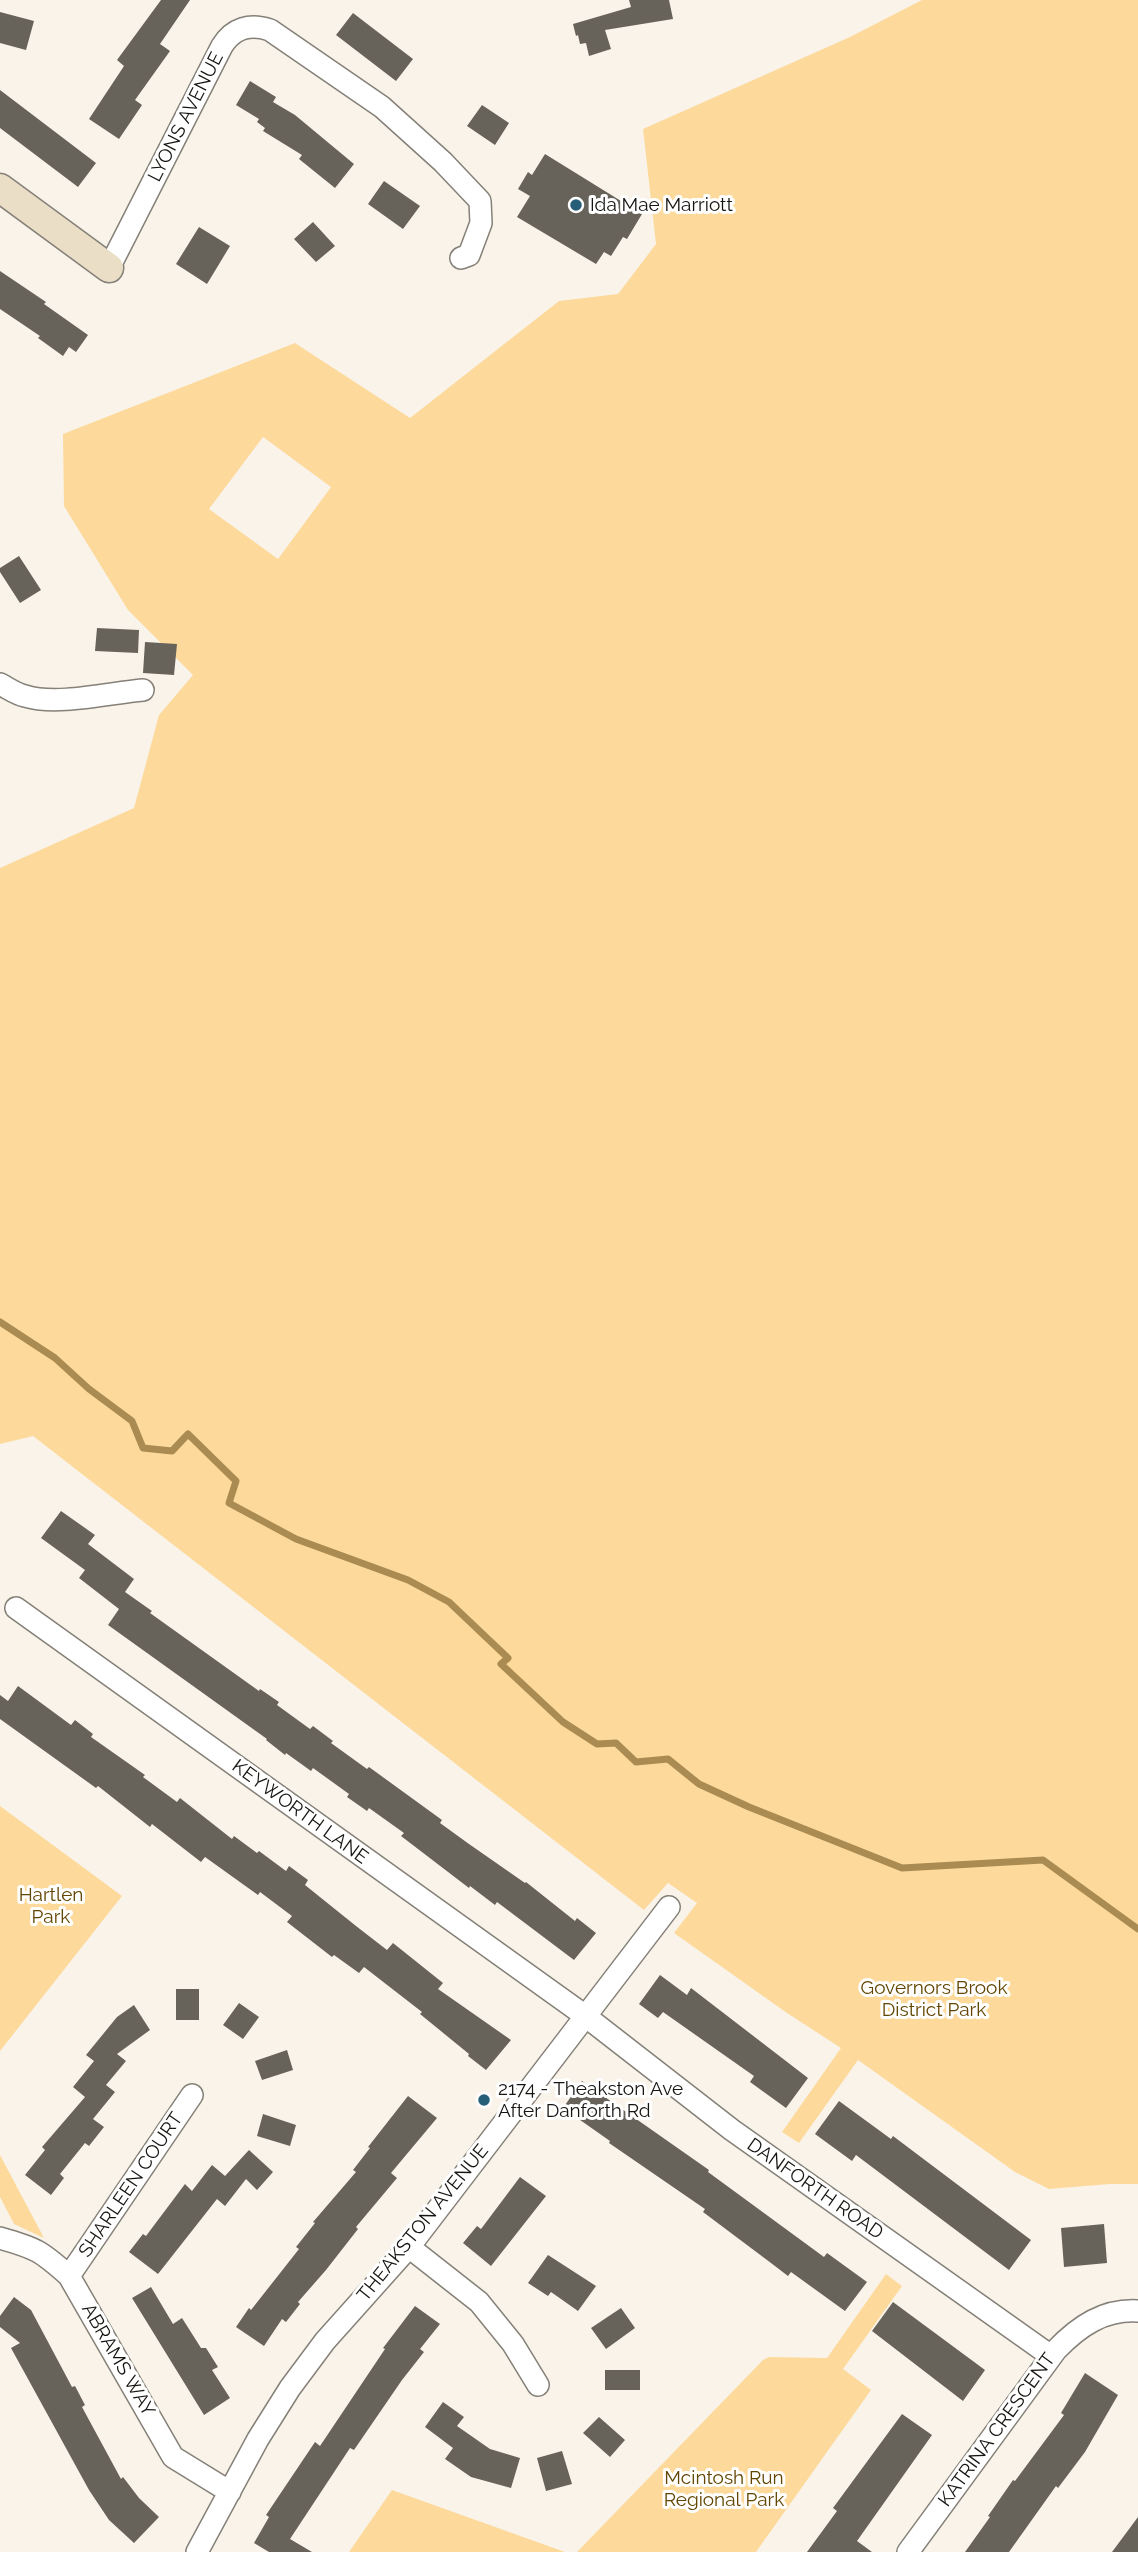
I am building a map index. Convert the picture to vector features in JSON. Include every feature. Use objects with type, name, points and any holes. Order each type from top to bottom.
[{"type":"street","name":"LYONS AVENUE","points":[[0,188],[109,268],[222,46],[233,32],[252,26],[261,27],[277,34],[382,107],[443,162],[480,201],[481,223],[469,255],[461,258]]},
{"type":"street","points":[[0,684],[38,699],[143,690]]},
{"type":"street","name":"KEYWORTH LANE","points":[[16,1608],[584,2015]]},
{"type":"street","name":"THEAKSTON AVENUE","points":[[197,2552],[258,2438],[290,2388],[325,2341],[409,2247],[669,1907]]},
{"type":"street","name":"DANFORTH ROAD","points":[[584,2015],[732,2130],[1051,2356]]},
{"type":"street","name":"SHARLEEN COURT","points":[[69,2276],[192,2095]]},
{"type":"street","name":"ABRAMS WAY","points":[[0,2238],[46,2254],[69,2276],[173,2457],[230,2492]]},
{"type":"street","points":[[409,2247],[479,2302],[513,2344],[538,2385]]},
{"type":"street","name":"KATRINA CRESCENT","points":[[908,2552],[1051,2356],[1068,2337],[1095,2318],[1126,2310],[1138,2311]]},
{"type":"green space","name":"Governors Brook District Park","points":[[922,0],[1138,0],[1138,2184],[1049,2189],[1015,2172],[858,2060],[799,2143],[782,2132],[841,2048],[674,1933],[697,1903],[668,1883],[644,1910],[33,1436],[0,1444],[0,868],[134,808],[159,715],[193,675],[128,610],[64,506],[63,434],[295,343],[410,418],[559,301],[618,294],[656,244],[643,129],[850,37]],"holes":[[[263,437],[331,487],[278,559],[209,509]]]},
{"type":"green space","name":"Hartlen Park","points":[[0,1806],[122,1896],[0,2051]]},
{"type":"green space","points":[[0,2155],[44,2238],[14,2224],[0,2197]]},
{"type":"green space","name":"Mcintosh Run Regional Park","points":[[886,2274],[902,2286],[843,2369],[871,2390],[756,2552],[577,2552],[763,2360],[769,2357],[827,2358]]},
{"type":"green space","points":[[392,2490],[565,2552],[349,2552]]},
{"type":"building","points":[[161,0],[190,0],[160,44],[170,51],[135,100],[142,105],[119,139],[89,119],[124,66],[117,60]]},
{"type":"building","points":[[629,0],[669,0],[673,19],[605,30],[611,49],[589,56],[586,43],[580,44],[573,24],[631,7]]},
{"type":"building","points":[[0,12],[34,21],[26,50],[0,43]]},
{"type":"building","points":[[353,13],[413,59],[396,81],[336,35]]},
{"type":"building","points":[[250,81],[276,97],[273,102],[295,115],[354,164],[335,188],[299,159],[302,155],[263,131],[265,128],[257,122],[259,119],[236,105]]},
{"type":"building","points":[[0,90],[96,163],[78,187],[0,128]]},
{"type":"building","points":[[482,105],[509,123],[495,145],[467,126]]},
{"type":"building","name":"Ida Mae Marriott","points":[[545,154],[642,214],[627,239],[623,237],[611,256],[604,252],[596,264],[517,217],[530,196],[518,189],[528,172],[532,175]]},
{"type":"building","points":[[384,181],[420,206],[403,229],[368,204]]},
{"type":"building","points":[[313,222],[335,246],[316,262],[294,239]]},
{"type":"building","points":[[199,227],[230,246],[207,284],[176,264]]},
{"type":"building","points":[[0,271],[88,335],[76,352],[69,347],[63,356],[38,338],[40,336],[0,309]]},
{"type":"building","points":[[19,556],[41,590],[20,603],[0,572],[0,568]]},
{"type":"building","points":[[97,628],[139,630],[138,653],[95,651]]},
{"type":"building","points":[[145,642],[177,644],[174,675],[143,673]]},
{"type":"building","points":[[61,1511],[95,1535],[88,1544],[134,1579],[125,1592],[152,1611],[150,1613],[259,1691],[260,1689],[279,1702],[277,1705],[310,1729],[313,1726],[333,1741],[331,1743],[442,1820],[440,1823],[526,1882],[575,1921],[577,1918],[596,1933],[574,1960],[497,1902],[495,1905],[470,1886],[469,1888],[401,1836],[404,1833],[369,1808],[367,1811],[347,1797],[349,1794],[313,1768],[311,1771],[286,1753],[285,1755],[267,1739],[108,1625],[119,1609],[79,1578],[85,1570],[41,1538]]},
{"type":"building","points":[[18,1686],[71,1725],[75,1720],[93,1734],[91,1737],[145,1775],[143,1777],[177,1802],[180,1798],[232,1839],[234,1836],[286,1871],[289,1866],[308,1880],[305,1885],[356,1926],[387,1950],[393,1943],[443,1983],[438,1989],[511,2040],[486,2070],[420,2014],[422,2012],[364,1967],[359,1973],[334,1955],[332,1957],[287,1922],[292,1916],[260,1892],[258,1895],[205,1857],[201,1862],[152,1824],[150,1827],[98,1786],[96,1788],[0,1719],[0,1695],[8,1701]]},
{"type":"building","points":[[660,1975],[687,1995],[691,1988],[808,2078],[786,2108],[750,2082],[754,2076],[663,2012],[658,2018],[639,2004]]},
{"type":"building","points":[[176,1989],[199,1989],[199,2020],[176,2020]]},
{"type":"building","points":[[239,2003],[259,2017],[243,2039],[223,2025]]},
{"type":"building","points":[[134,2005],[150,2030],[117,2054],[126,2061],[106,2085],[115,2092],[93,2119],[104,2127],[89,2146],[85,2143],[60,2174],[64,2178],[51,2195],[25,2175],[45,2150],[42,2147],[85,2097],[73,2087],[94,2061],[86,2055],[117,2017]]},
{"type":"building","points":[[287,2050],[293,2070],[262,2080],[255,2061]]},
{"type":"building","points":[[582,2081],[709,2170],[708,2172],[824,2257],[827,2253],[867,2282],[845,2311],[791,2272],[788,2276],[703,2212],[705,2209],[563,2108]]},
{"type":"building","points":[[408,2096],[437,2118],[391,2173],[397,2178],[298,2302],[300,2304],[286,2322],[282,2319],[264,2346],[236,2327],[299,2249],[296,2247],[315,2223],[313,2222],[356,2172],[353,2170],[370,2148],[368,2147]]},
{"type":"building","points":[[839,2101],[891,2139],[893,2136],[1031,2240],[1009,2270],[856,2155],[852,2161],[815,2134]]},
{"type":"building","points":[[263,2114],[296,2125],[290,2146],[257,2136]]},
{"type":"building","points":[[249,2150],[273,2172],[257,2190],[246,2179],[225,2206],[217,2199],[158,2274],[129,2252],[143,2234],[146,2236],[185,2184],[192,2191],[212,2165],[225,2176]]},
{"type":"building","points":[[520,2177],[546,2196],[491,2266],[463,2243],[477,2226],[481,2229]]},
{"type":"building","points":[[1104,2224],[1107,2263],[1064,2267],[1061,2228]]},
{"type":"building","points":[[548,2255],[596,2286],[578,2311],[551,2292],[548,2296],[528,2283]]},
{"type":"building","points":[[151,2287],[173,2324],[182,2318],[201,2348],[206,2348],[218,2367],[212,2370],[230,2398],[204,2415],[132,2298]]},
{"type":"building","points":[[14,2297],[31,2310],[72,2387],[75,2386],[85,2405],[82,2407],[121,2479],[123,2477],[139,2498],[159,2517],[134,2543],[109,2520],[89,2490],[11,2348],[20,2343],[0,2327],[0,2316]]},
{"type":"building","points":[[893,2302],[985,2370],[963,2401],[872,2331]]},
{"type":"building","points":[[415,2306],[440,2324],[420,2349],[424,2352],[354,2450],[350,2448],[290,2539],[312,2552],[269,2552],[254,2543],[269,2517],[266,2515],[315,2442],[320,2446],[385,2349],[383,2348]]},
{"type":"building","points":[[621,2308],[635,2328],[606,2349],[591,2328]]},
{"type":"building","points":[[605,2370],[640,2370],[640,2390],[605,2390]]},
{"type":"building","points":[[1085,2373],[1118,2395],[1085,2452],[1058,2488],[1056,2486],[1009,2552],[965,2552],[1013,2480],[1015,2481],[1064,2415],[1061,2413]]},
{"type":"building","points":[[443,2402],[464,2417],[457,2426],[490,2449],[520,2458],[511,2488],[471,2477],[445,2459],[453,2448],[425,2427]]},
{"type":"building","points":[[902,2414],[932,2435],[857,2541],[872,2552],[807,2552],[837,2511],[833,2508]]},
{"type":"building","points":[[599,2417],[625,2440],[610,2457],[583,2433]]},
{"type":"building","points":[[562,2451],[572,2484],[546,2491],[537,2458]]},
{"type":"building","points":[[1138,2517],[1138,2552],[1112,2552]]},
{"type":"waterway","points":[[0,1322],[55,1358],[89,1389],[132,1421],[143,1448],[172,1451],[188,1434],[236,1481],[229,1503],[296,1539],[408,1580],[449,1602],[508,1658],[501,1664],[563,1722],[597,1744],[616,1743],[636,1762],[668,1759],[699,1784],[749,1807],[902,1868],[1043,1860],[1138,1929]]},
{"type":"place","name":"Ida Mae Marriott","points":[[576,205]]},
{"type":"place","name":"2174 - Theakston Ave After Danforth Rd","points":[[484,2100]]}]
